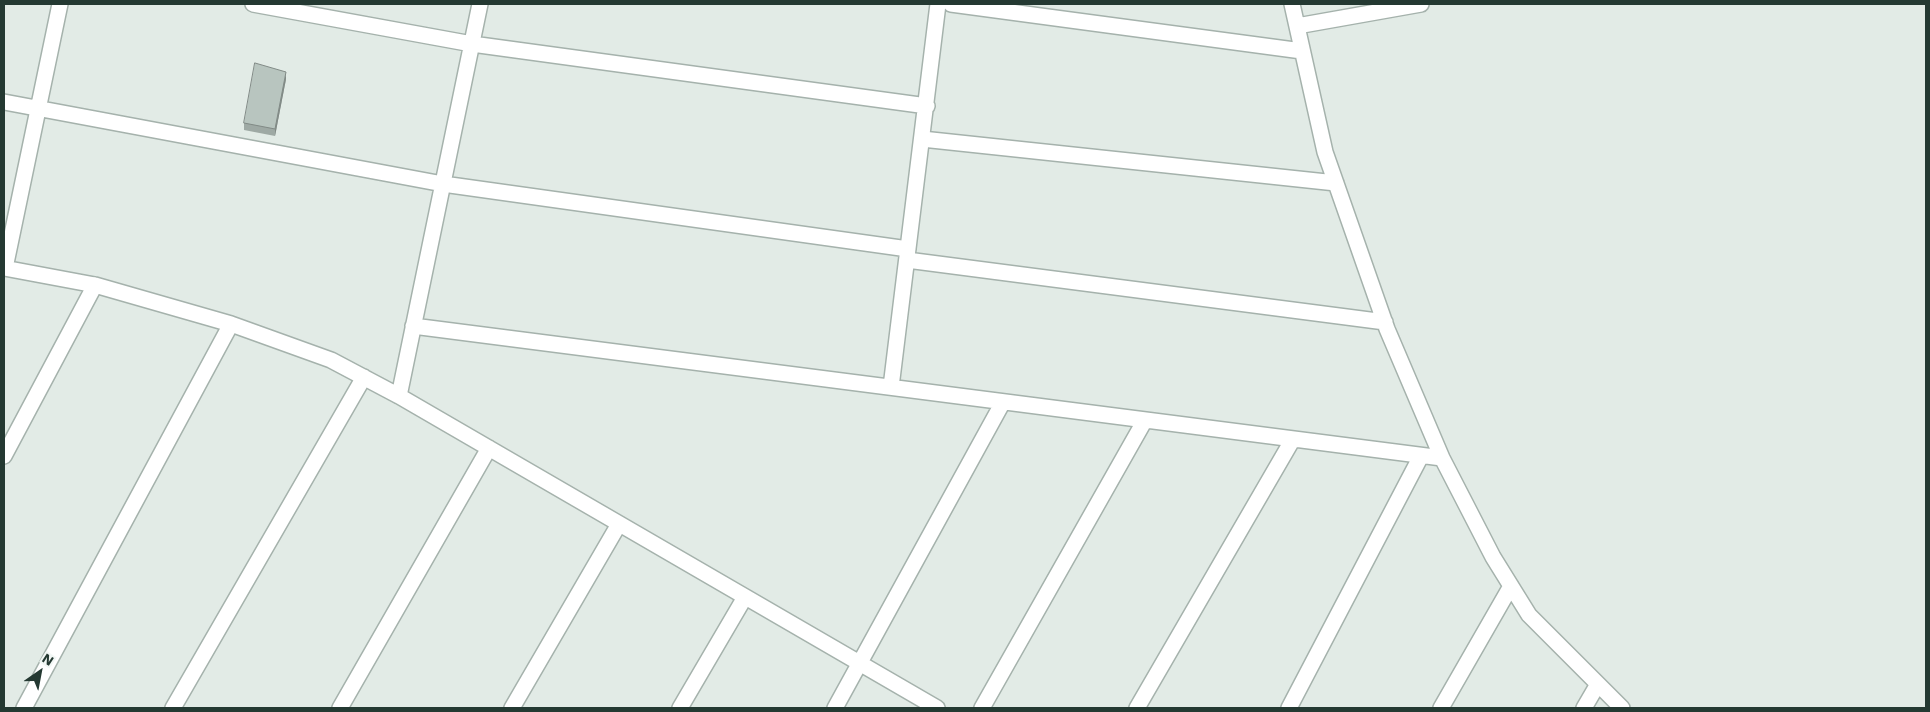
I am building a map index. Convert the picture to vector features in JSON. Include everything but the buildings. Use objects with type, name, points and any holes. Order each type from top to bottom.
[{"type":"street","points":[[60,4],[4,268],[95,285],[231,324],[331,360],[399,396],[937,708]]},
{"type":"street","points":[[252,4],[472,44],[927,106]]},
{"type":"street","points":[[399,396],[480,4]]},
{"type":"street","points":[[891,387],[927,106],[938,4]]},
{"type":"street","points":[[951,4],[1302,50]]},
{"type":"street","points":[[1292,4],[1325,152],[1385,322],[1442,458],[1493,556],[1529,615],[1622,708]]},
{"type":"street","points":[[1297,26],[1421,4]]},
{"type":"street","points":[[4,102],[443,184],[908,254],[1385,322]]},
{"type":"street","points":[[922,139],[1336,183]]},
{"type":"street","points":[[4,456],[95,285]]},
{"type":"street","points":[[24,708],[231,324]]},
{"type":"street","points":[[413,326],[1442,458]]},
{"type":"street","points":[[173,708],[364,377]]},
{"type":"street","points":[[835,708],[1003,402]]},
{"type":"street","points":[[982,708],[1145,420]]},
{"type":"street","points":[[1137,708],[1293,439]]},
{"type":"street","points":[[340,708],[489,448]]},
{"type":"street","points":[[1289,708],[1422,456]]},
{"type":"street","points":[[512,708],[619,524]]},
{"type":"street","points":[[1441,708],[1511,586]]},
{"type":"street","points":[[680,708],[745,597]]},
{"type":"street","points":[[1584,708],[1598,684]]}]
